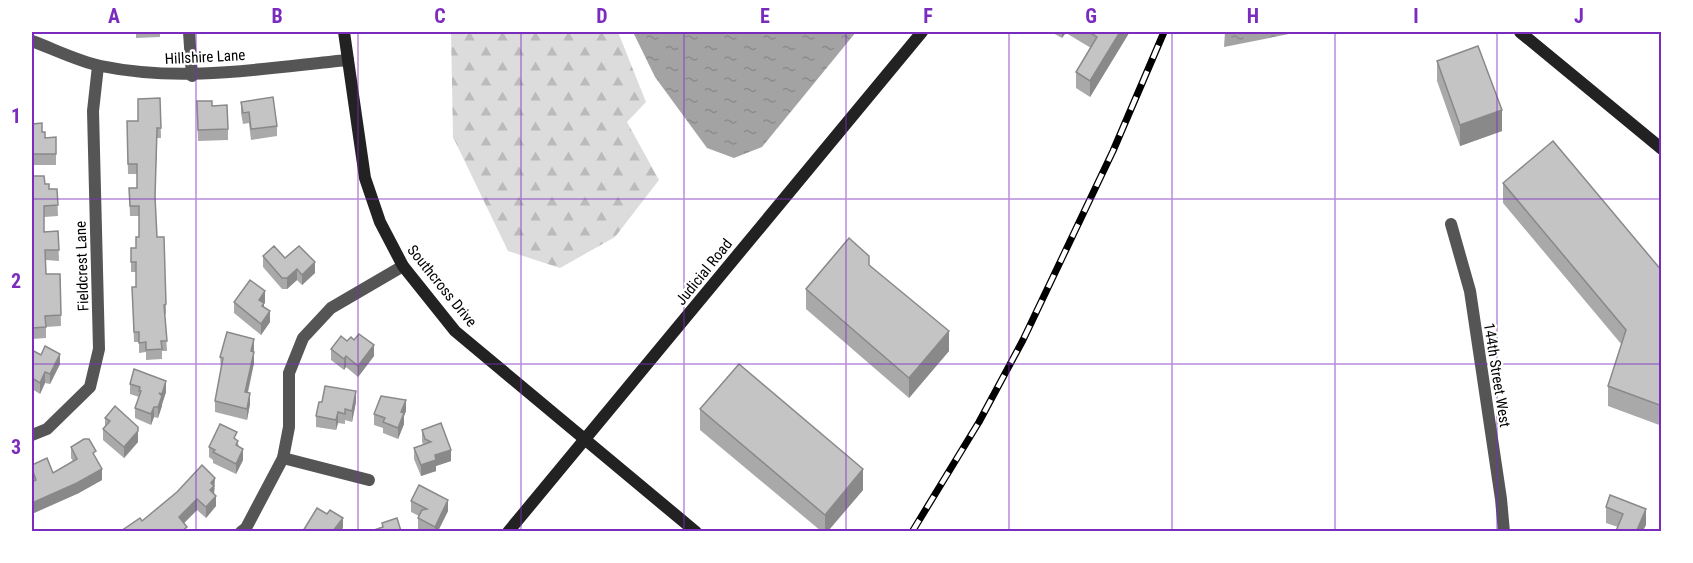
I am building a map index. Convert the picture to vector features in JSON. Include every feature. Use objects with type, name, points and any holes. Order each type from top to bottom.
[{"type":"street","points":[[189,32],[192,76]]},
{"type":"street","name":"Southcross Drive","points":[[344,32],[364,178],[380,222],[403,266],[455,331],[696,531]]},
{"type":"street","name":"Judicial Road","points":[[508,531],[922,32]]},
{"type":"street","points":[[1520,32],[1662,148]]},
{"type":"street","name":"Hillshire Lane","points":[[32,41],[98,66],[147,74],[192,76],[348,60]]},
{"type":"street","name":"Fieldcrest Lane","points":[[32,435],[47,429],[90,387],[99,349],[93,111],[98,66]]},
{"type":"street","name":"144th Street West","points":[[1451,224],[1470,291],[1501,499],[1503,531]]},
{"type":"street","points":[[241,531],[246,528],[283,458],[289,427],[290,373],[303,338],[331,308],[403,266]]},
{"type":"street","points":[[283,458],[369,480]]},
{"type":"green space","points":[[451,32],[618,32],[646,102],[627,122],[659,180],[615,237],[560,268],[508,251],[453,137]]},
{"type":"water","points":[[633,32],[856,32],[762,147],[734,158],[707,148],[655,77]]},
{"type":"water","points":[[1225,32],[1299,32],[1224,47]]},
{"type":"building","points":[[1089,32],[1120,32],[1090,81],[1076,72],[1097,37]]},
{"type":"building","points":[[1478,46],[1502,110],[1460,125],[1437,61]]},
{"type":"building","points":[[273,97],[277,126],[251,129],[249,112],[243,113],[241,102]]},
{"type":"building","points":[[160,98],[161,128],[157,128],[155,197],[157,237],[164,237],[166,304],[164,305],[167,341],[161,341],[162,349],[146,350],[146,342],[139,343],[139,332],[134,332],[132,287],[136,287],[136,262],[131,262],[131,248],[136,248],[136,237],[139,237],[139,206],[130,206],[129,188],[137,188],[137,164],[128,164],[127,121],[138,121],[138,99]]},
{"type":"building","points":[[197,101],[212,101],[212,106],[227,105],[228,129],[198,130]]},
{"type":"building","points":[[42,123],[45,138],[56,137],[56,154],[32,154],[32,124]]},
{"type":"building","points":[[1553,141],[1662,271],[1662,406],[1608,386],[1626,330],[1503,183]]},
{"type":"building","points":[[32,176],[44,176],[45,184],[49,184],[49,189],[57,189],[58,205],[44,206],[44,232],[58,231],[59,250],[45,250],[46,274],[60,274],[61,315],[45,316],[46,327],[32,328]]},
{"type":"building","points":[[849,238],[869,256],[869,265],[949,331],[909,378],[806,289]]},
{"type":"building","points":[[274,246],[285,258],[299,246],[315,262],[302,275],[297,269],[287,278],[282,278],[263,256]]},
{"type":"building","points":[[250,280],[265,291],[259,300],[264,303],[262,306],[270,311],[261,324],[234,302]]},
{"type":"building","points":[[227,332],[254,339],[251,351],[254,352],[245,392],[250,393],[247,409],[215,401],[223,358],[220,357]]},
{"type":"building","points":[[359,334],[374,345],[358,366],[346,356],[344,359],[331,349],[341,336],[347,341],[351,337],[354,340]]},
{"type":"building","points":[[45,346],[60,354],[50,374],[45,372],[40,383],[32,378],[32,350],[41,355]]},
{"type":"building","points":[[739,364],[863,469],[825,515],[700,409]]},
{"type":"building","points":[[134,369],[166,381],[162,394],[159,393],[162,396],[158,407],[154,407],[151,414],[135,408],[141,391],[139,391],[140,387],[130,384]]},
{"type":"building","points":[[325,386],[356,391],[352,411],[345,409],[345,414],[338,412],[336,420],[316,416]]},
{"type":"building","points":[[381,396],[406,400],[398,428],[383,422],[385,418],[374,414]]},
{"type":"building","points":[[115,406],[138,427],[138,431],[124,447],[103,429],[110,421],[105,418]]},
{"type":"building","points":[[441,423],[451,450],[435,455],[436,460],[421,465],[414,448],[431,442],[425,439],[422,430]]},
{"type":"building","points":[[220,424],[237,432],[234,438],[238,441],[236,445],[243,449],[236,464],[213,452],[215,450],[209,447]]},
{"type":"building","points":[[84,439],[89,439],[96,451],[93,453],[102,469],[32,503],[32,482],[36,480],[32,465],[47,458],[53,473],[77,459],[71,447]]},
{"type":"building","points":[[202,465],[215,478],[211,483],[214,486],[210,490],[216,496],[206,507],[197,499],[179,517],[187,527],[182,531],[121,531],[140,518],[142,521],[177,492]]},
{"type":"building","points":[[419,485],[448,500],[435,527],[418,518],[422,510],[427,509],[411,501]]},
{"type":"building","points":[[1610,495],[1646,509],[1637,530],[1642,531],[1616,531],[1623,514],[1606,507]]},
{"type":"building","points":[[317,508],[327,514],[330,510],[343,518],[333,531],[303,531]]},
{"type":"building","points":[[397,518],[401,531],[374,531],[383,527],[382,523]]},
{"type":"railway","points":[[912,532],[979,422],[1023,340],[1113,151],[1164,32]]}]
